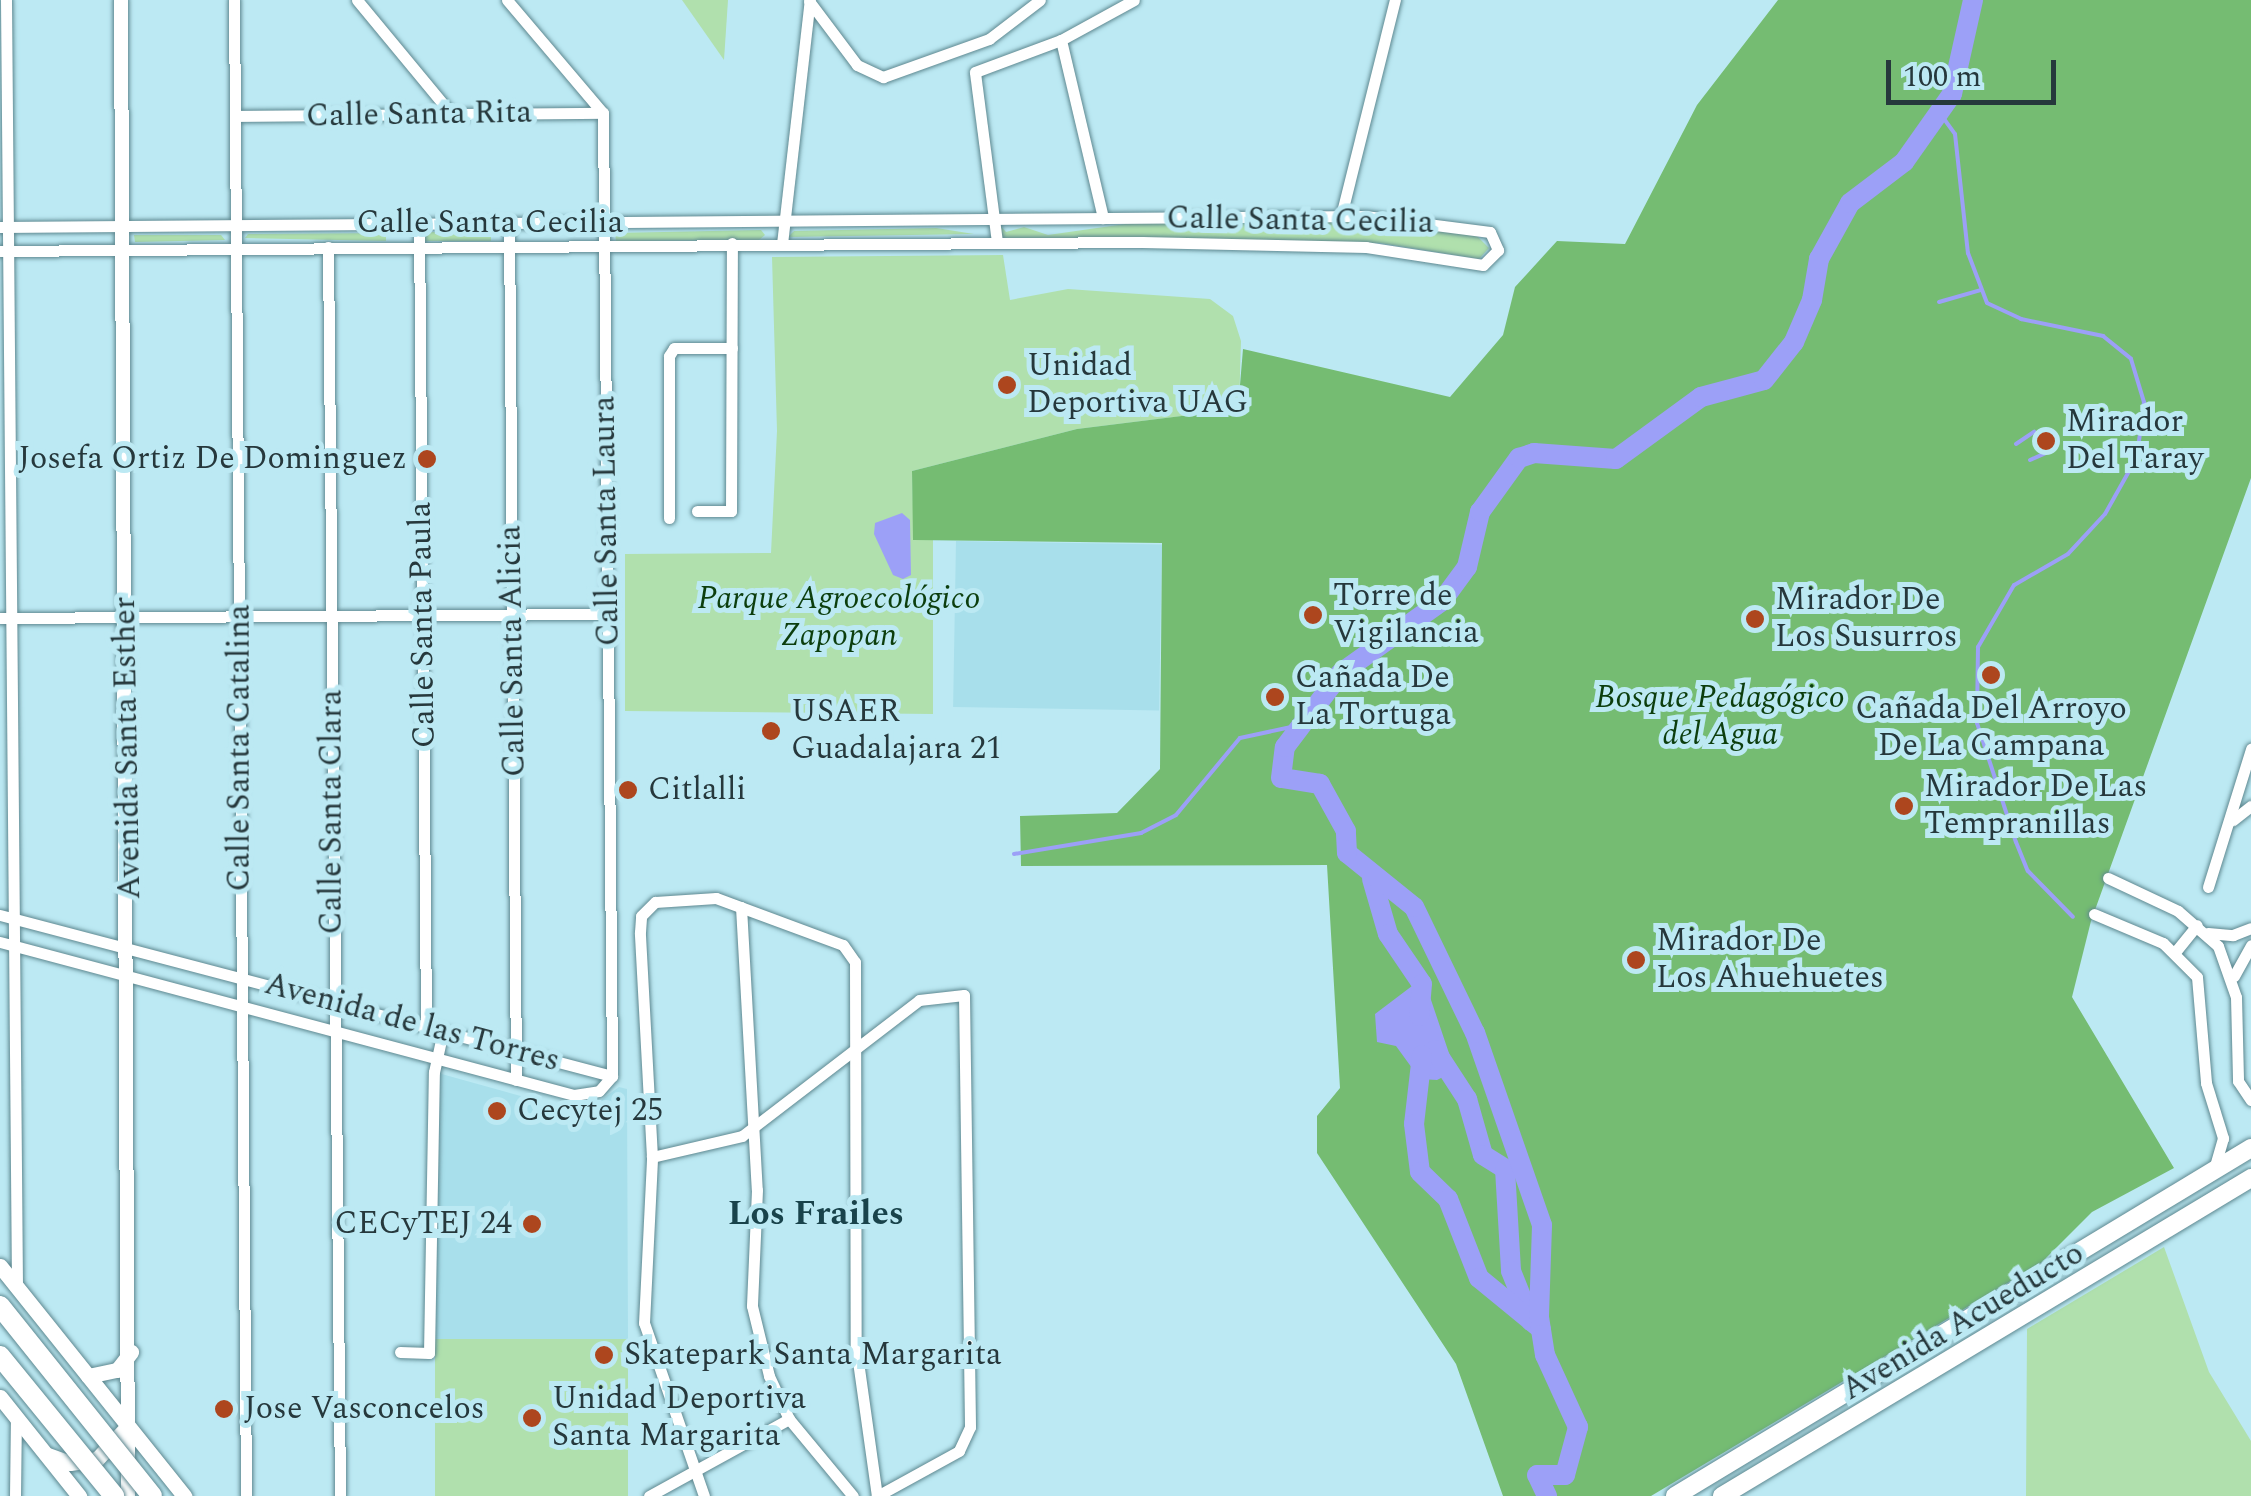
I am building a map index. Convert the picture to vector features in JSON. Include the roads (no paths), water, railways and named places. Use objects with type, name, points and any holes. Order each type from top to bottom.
[{"type":"highway","points":[[0,1306],[152,1496]]},
{"type":"highway","points":[[0,1356],[114,1496]]},
{"type":"main road","name":"Avenida Acueducto","points":[[1675,1496],[2251,1148]]},
{"type":"main road","name":"Avenida Acueducto","points":[[1722,1496],[2251,1178]]},
{"type":"main road","points":[[0,1266],[184,1496]]},
{"type":"main road","points":[[1921,1346],[1933,1369]]},
{"type":"main road","points":[[88,1376],[117,1370],[130,1352]]},
{"type":"main road","points":[[0,1397],[79,1496]]},
{"type":"main road","points":[[74,1463],[104,1441],[108,1400]]},
{"type":"main road","points":[[44,1452],[74,1463],[105,1456],[128,1426]]},
{"type":"street","points":[[6,0],[6,618],[14,918],[17,1288]]},
{"type":"street","name":"Avenida Santa Esther","points":[[121,0],[130,949],[128,1496]]},
{"type":"street","name":"Calle Santa Catalina","points":[[234,0],[246,1496]]},
{"type":"street","points":[[357,0],[452,115]]},
{"type":"street","points":[[507,0],[602,113]]},
{"type":"street","points":[[809,0],[857,65],[882,77],[909,72],[989,39],[1040,0]]},
{"type":"street","points":[[782,244],[809,0]]},
{"type":"street","points":[[997,242],[976,72],[1061,40],[1134,0]]},
{"type":"street","points":[[1341,216],[1395,0]]},
{"type":"street","points":[[1061,40],[1103,218]]},
{"type":"street","name":"Calle Santa Rita","points":[[235,116],[602,113]]},
{"type":"street","name":"Calle Santa Laura","points":[[602,113],[612,1076]]},
{"type":"street","name":"Calle Santa Cecilia","points":[[4,227],[1341,216],[1420,218],[1490,232],[1498,250],[1483,265],[1366,247],[997,242],[4,250]]},
{"type":"street","name":"Calle Santa Alicia","points":[[509,223],[516,1080]]},
{"type":"street","name":"Calle Santa Paula","points":[[419,224],[426,1027]]},
{"type":"street","points":[[697,510],[731,512],[732,243]]},
{"type":"street","name":"Calle Santa Clara","points":[[328,247],[340,1496]]},
{"type":"street","points":[[670,518],[668,356],[674,348],[732,348]]},
{"type":"street","points":[[6,618],[608,614]]},
{"type":"street","points":[[2250,752],[2251,773]]},
{"type":"street","points":[[2208,887],[2250,752]]},
{"type":"street","points":[[2228,828],[2251,806]]},
{"type":"street","points":[[2108,878],[2202,929],[2233,935],[2251,928]]},
{"type":"street","points":[[652,1157],[742,1136],[856,1050],[919,1000],[956,992],[967,1004],[970,1427],[960,1451],[877,1496],[856,1347],[856,1050],[850,952],[716,898],[663,900],[641,916],[652,1157],[644,1323],[704,1496]]},
{"type":"street","points":[[741,907],[754,1127],[752,1306],[769,1376],[789,1419],[853,1496]]},
{"type":"street","name":"Avenida de las Torres","points":[[0,914],[612,1076]]},
{"type":"street","points":[[2094,914],[2176,951],[2191,966],[2204,998],[2204,1069],[2223,1138],[2214,1170]]},
{"type":"street","points":[[2176,951],[2202,929]]},
{"type":"street","points":[[2202,929],[2233,980]]},
{"type":"street","name":"Avenida de las Torres","points":[[0,942],[586,1096],[612,1076]]},
{"type":"street","points":[[2251,945],[2236,962],[2233,980],[2236,1069],[2251,1100]]},
{"type":"street","points":[[400,1352],[429,1353],[435,1059],[443,1032]]},
{"type":"street","points":[[15,1496],[16,1417]]},
{"type":"street","points":[[649,1496],[694,1466],[789,1419]]},
{"type":"water","points":[[902,513],[910,520],[911,575],[903,579],[893,575],[874,534],[875,523]]},
{"type":"water","points":[[1412,986],[1428,991],[1455,1071],[1437,1080],[1420,1079],[1396,1046],[1377,1042],[1375,1014]]},
{"type":"waterway","points":[[1547,1496],[1537,1475],[1565,1475],[1578,1427],[1545,1355],[1539,1316],[1542,1225],[1475,1033],[1414,907],[1347,853],[1346,831],[1320,784],[1281,778],[1285,747],[1341,673],[1442,601],[1467,567],[1480,512],[1519,458],[1534,453],[1616,459],[1701,397],[1764,380],[1794,342],[1812,300],[1819,259],[1850,203],[1904,162],[1952,94],[1973,0]]},
{"type":"waterway","points":[[1939,112],[1955,134],[1968,253],[1987,303],[2021,319],[2103,336],[2131,359],[2144,402],[2137,457],[2105,514],[2068,554],[2014,585],[1978,647],[1977,723],[2016,842],[2028,871],[2073,917]]},
{"type":"waterway","points":[[1939,302],[1981,290]]},
{"type":"waterway","points":[[2016,444],[2034,432]]},
{"type":"waterway","points":[[2030,460],[2046,453]]},
{"type":"waterway","points":[[1014,854],[1141,833],[1176,815],[1240,738],[1296,726]]},
{"type":"waterway","points":[[1372,879],[1388,934],[1422,984],[1419,1016]]},
{"type":"waterway","points":[[1435,1050],[1467,1099],[1483,1155],[1505,1169],[1511,1271],[1531,1321]]},
{"type":"waterway","points":[[1422,1055],[1414,1124],[1420,1172],[1448,1199],[1479,1278],[1541,1329]]},
{"type":"place","name":"Unidad Deportiva UAG","points":[[1007,385]]},
{"type":"place","name":"Mirador Del Taray","points":[[2046,441]]},
{"type":"place","name":"Josefa Ortiz De Dominguez","points":[[427,459]]},
{"type":"place","name":"Torre de Vigilancia","points":[[1313,615]]},
{"type":"place","name":"Mirador De Los Susurros","points":[[1755,619]]},
{"type":"place","name":"Cañada Del Arroyo De La Campana","points":[[1991,675]]},
{"type":"place","name":"Cañada De La Tortuga","points":[[1275,697]]},
{"type":"place","name":"USAER Guadalajara 21","points":[[771,731]]},
{"type":"place","name":"Citlalli","points":[[628,790]]},
{"type":"place","name":"Mirador De Las Tempranillas","points":[[1904,806]]},
{"type":"place","name":"Mirador De Los Ahuehuetes","points":[[1636,960]]},
{"type":"place","name":"Cecytej 25","points":[[497,1111]]},
{"type":"place","name":"CECyTEJ 24","points":[[532,1224]]},
{"type":"place","name":"Skatepark Santa Margarita","points":[[604,1355]]},
{"type":"place","name":"Jose Vasconcelos","points":[[224,1409]]},
{"type":"place","name":"Unidad Deportiva Santa Margarita","points":[[532,1418]]},
{"type":"district","name":"Los Frailes","points":[[816,1214]]},
{"type":"park label","name":"Parque Agroecológico Zapopan","points":[[839,618]]},
{"type":"park label","name":"Bosque Pedagógico del Agua","points":[[1720,718]]}]
